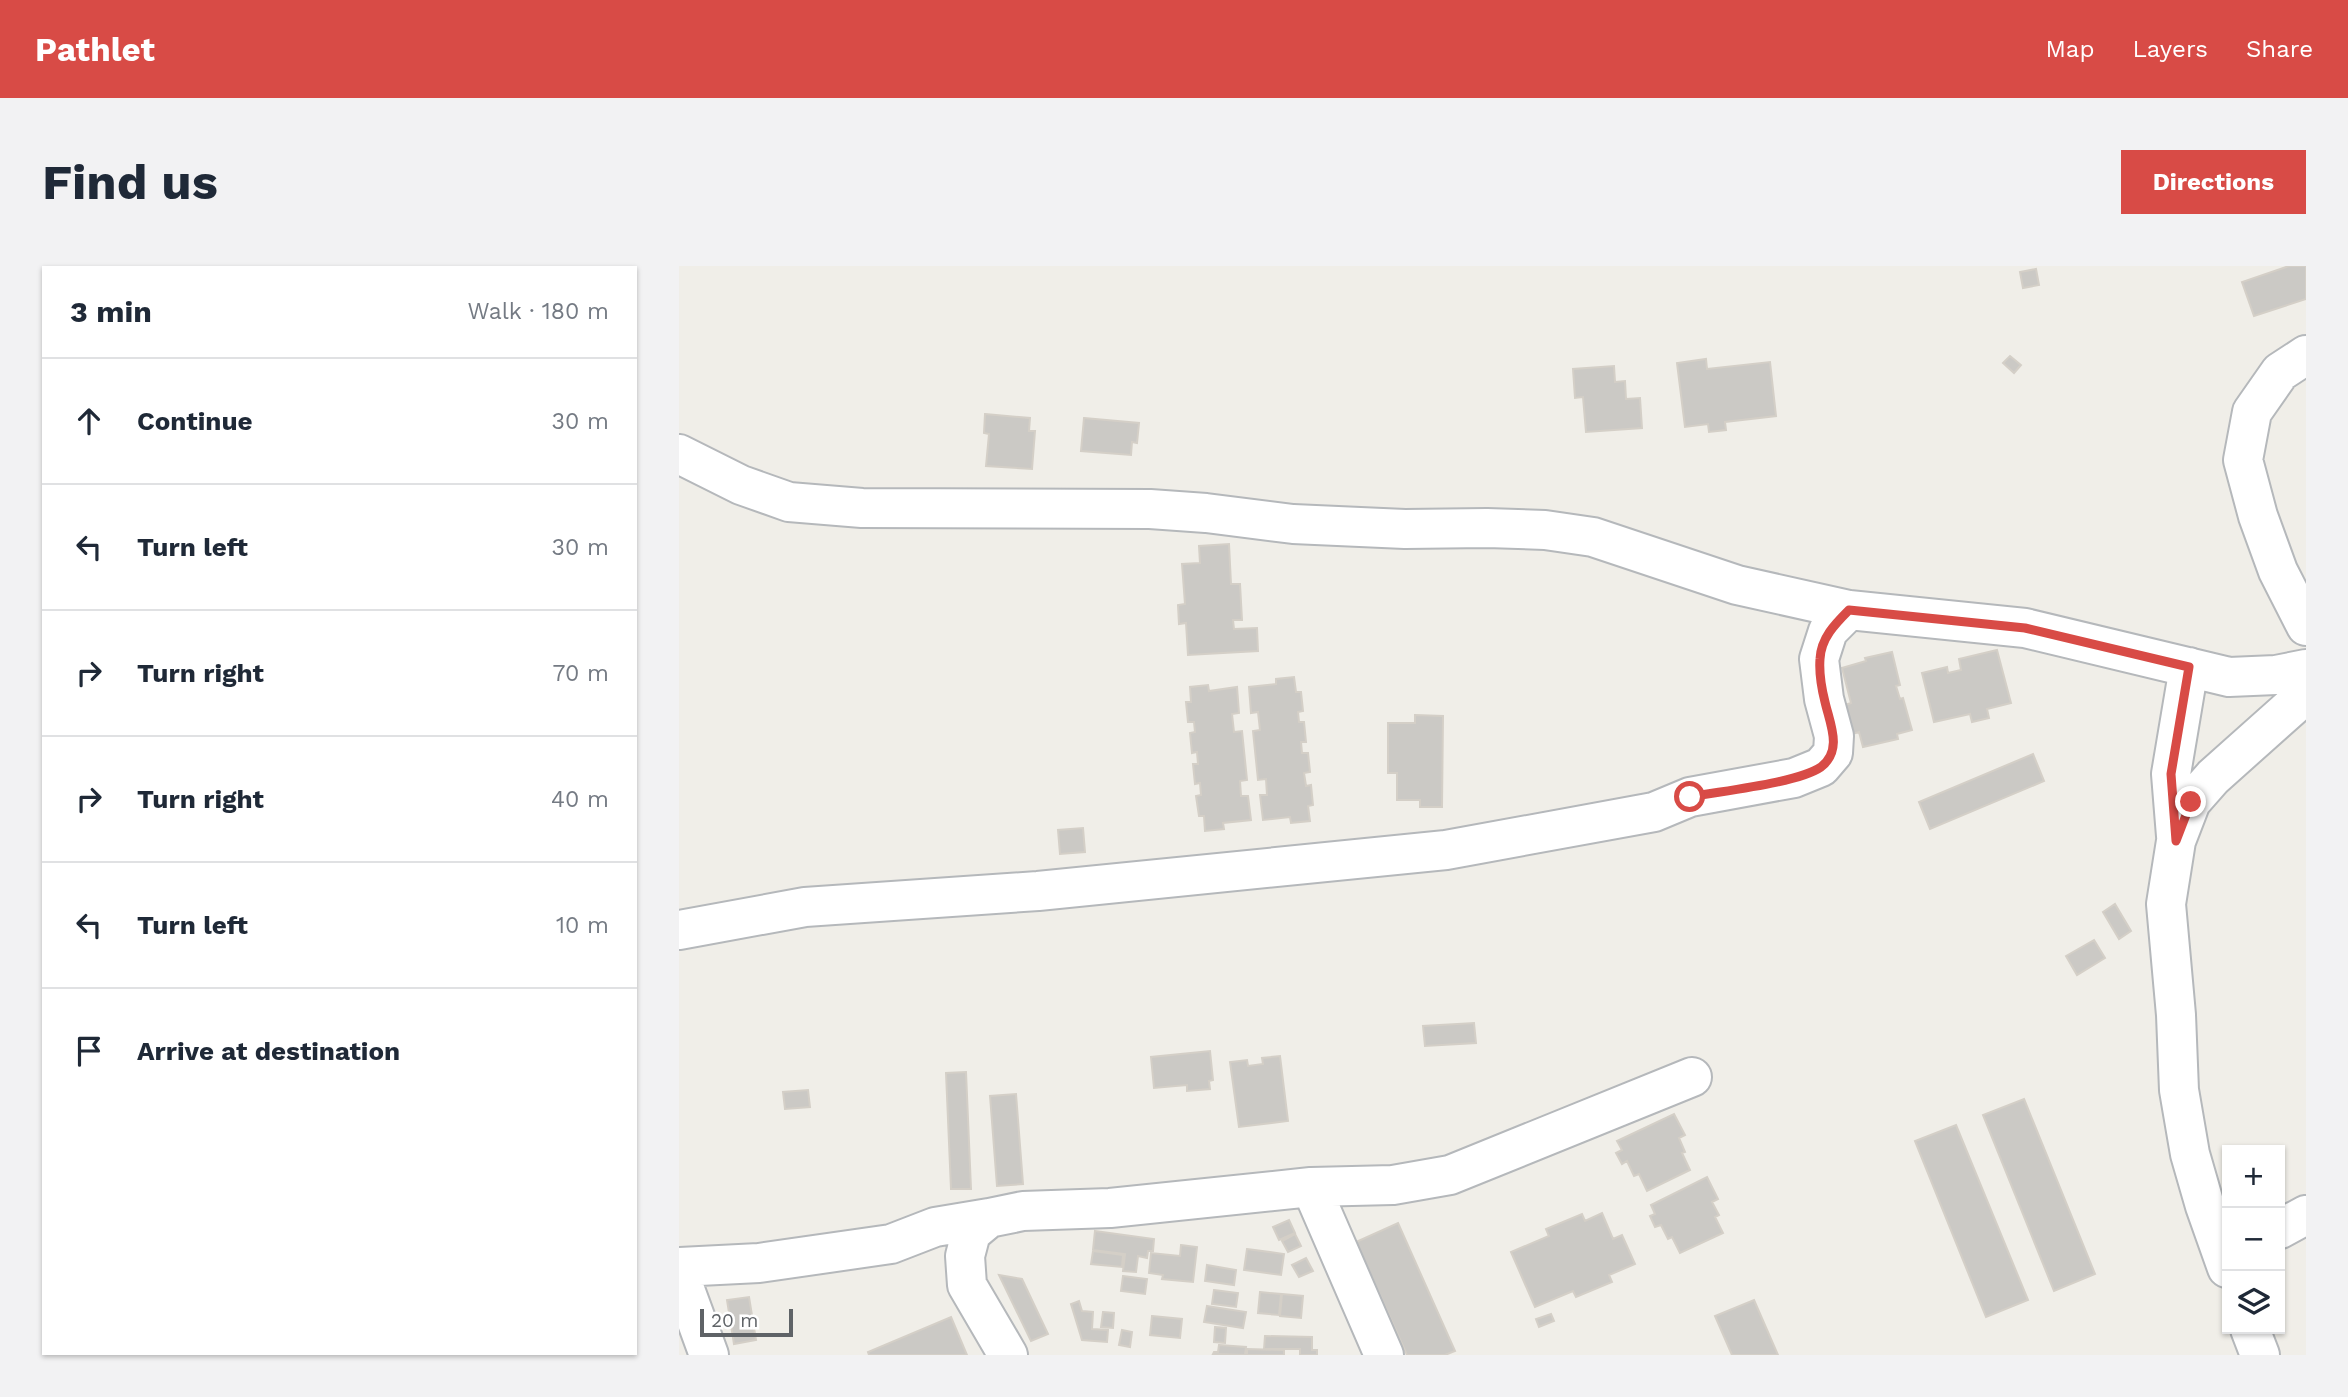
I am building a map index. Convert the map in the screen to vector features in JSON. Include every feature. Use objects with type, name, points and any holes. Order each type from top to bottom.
[{"type":"street","points":[[2306,355],[2280,372],[2252,412],[2243,460],[2258,516],[2278,571],[2306,626]]},
{"type":"street","points":[[679,454],[741,485],[789,502],[862,508],[1150,509],[1318,525],[1405,530],[1545,530],[1593,537],[1737,585],[1849,610],[2025,628],[2229,677],[2276,675],[2306,669]]},
{"type":"street","points":[[679,930],[804,907],[1038,891],[1445,850],[1654,812],[1690,797],[1794,778],[1821,767],[1833,753],[1834,736],[1824,699],[1819,659],[1828,631],[1849,610]]},
{"type":"street","points":[[2176,841],[2171,774],[2189,667]]},
{"type":"street","points":[[2222,1250],[2205,1206],[2190,1154],[2179,1090],[2176,1015],[2166,904],[2176,841],[2191,802],[2213,778],[2306,694]]},
{"type":"street","points":[[679,1267],[759,1263],[891,1244],[935,1227],[1023,1210],[1109,1209],[1311,1187],[1393,1185],[1450,1175],[1692,1077]]},
{"type":"street","points":[[1311,1187],[1384,1355]]},
{"type":"street","points":[[2285,1226],[2306,1215]]},
{"type":"street","points":[[989,1218],[971,1233],[965,1256],[967,1285],[1008,1355]]},
{"type":"street","points":[[679,1279],[709,1355]]},
{"type":"street","points":[[2252,1334],[2260,1355]]},
{"type":"building","points":[[2289,266],[2306,266],[2306,299],[2254,316],[2242,282]]},
{"type":"building","points":[[2036,269],[2039,285],[2023,288],[2020,272]]},
{"type":"building","points":[[2010,356],[2021,365],[2014,373],[2003,363]]},
{"type":"building","points":[[1706,359],[1707,369],[1770,362],[1776,416],[1725,422],[1726,430],[1709,432],[1708,424],[1685,427],[1677,363]]},
{"type":"building","points":[[1614,366],[1615,382],[1625,381],[1626,399],[1640,398],[1642,428],[1586,432],[1583,397],[1575,398],[1573,369]]},
{"type":"building","points":[[985,414],[1030,418],[1029,431],[1035,431],[1032,469],[986,466],[989,434],[984,433]]},
{"type":"building","points":[[1084,418],[1139,423],[1137,443],[1132,442],[1131,455],[1081,451]]},
{"type":"building","points":[[1229,544],[1231,584],[1240,584],[1242,620],[1233,620],[1234,629],[1257,628],[1258,651],[1188,655],[1186,623],[1179,624],[1178,605],[1185,604],[1182,564],[1200,563],[1199,546]]},
{"type":"building","points":[[1997,650],[2011,703],[1987,709],[1989,718],[1972,722],[1970,714],[1934,722],[1922,673],[1947,667],[1948,673],[1961,670],[1959,659]]},
{"type":"building","points":[[1892,652],[1900,685],[1896,686],[1900,699],[1903,698],[1912,730],[1897,734],[1898,739],[1863,747],[1859,732],[1849,735],[1842,706],[1851,703],[1842,668],[1866,661],[1865,658]]},
{"type":"building","points":[[1294,677],[1296,692],[1301,692],[1303,711],[1298,712],[1299,722],[1304,722],[1306,742],[1301,742],[1302,753],[1308,753],[1310,772],[1304,773],[1306,786],[1311,785],[1313,805],[1308,806],[1310,821],[1291,823],[1290,817],[1263,820],[1260,795],[1267,795],[1266,779],[1258,780],[1253,731],[1260,730],[1258,712],[1251,713],[1249,687],[1276,684],[1276,679]]},
{"type":"building","points":[[1208,685],[1209,691],[1237,687],[1239,713],[1232,714],[1234,732],[1242,731],[1247,780],[1240,781],[1241,796],[1248,796],[1251,820],[1223,823],[1224,829],[1205,831],[1204,816],[1199,816],[1196,796],[1201,795],[1200,783],[1195,784],[1193,764],[1198,764],[1197,752],[1192,753],[1190,733],[1195,732],[1194,722],[1188,722],[1186,702],[1191,702],[1190,687]]},
{"type":"building","points":[[1415,715],[1443,716],[1442,807],[1420,807],[1420,800],[1397,800],[1397,773],[1388,773],[1388,723],[1415,723]]},
{"type":"building","points":[[2033,754],[2044,781],[1930,829],[1919,802]]},
{"type":"building","points":[[1083,828],[1085,852],[1060,854],[1058,830]]},
{"type":"building","points":[[2115,904],[2131,931],[2119,939],[2103,912]]},
{"type":"building","points":[[2094,940],[2105,958],[2077,975],[2066,956]]},
{"type":"building","points":[[1474,1023],[1476,1043],[1425,1046],[1423,1026]]},
{"type":"building","points":[[1210,1051],[1213,1080],[1209,1081],[1210,1089],[1187,1091],[1187,1085],[1154,1088],[1151,1057]]},
{"type":"building","points":[[1280,1056],[1288,1121],[1239,1127],[1230,1062],[1247,1060],[1248,1066],[1263,1064],[1262,1058]]},
{"type":"building","points":[[966,1072],[971,1189],[951,1189],[946,1073]]},
{"type":"building","points":[[808,1090],[810,1107],[785,1109],[783,1092]]},
{"type":"building","points":[[1016,1094],[1023,1184],[997,1186],[990,1096]]},
{"type":"building","points":[[2024,1099],[2095,1274],[2054,1291],[1983,1115]]},
{"type":"building","points":[[1674,1114],[1685,1135],[1679,1138],[1690,1170],[1647,1191],[1639,1174],[1634,1176],[1627,1161],[1622,1164],[1616,1153],[1622,1150],[1617,1141]]},
{"type":"building","points":[[1956,1125],[2028,1300],[1986,1317],[1915,1141]]},
{"type":"building","points":[[1707,1177],[1718,1199],[1712,1202],[1719,1215],[1715,1217],[1723,1233],[1680,1253],[1672,1237],[1668,1239],[1661,1225],[1655,1227],[1650,1216],[1655,1214],[1651,1205]]},
{"type":"building","points":[[1602,1213],[1613,1239],[1622,1235],[1635,1264],[1609,1275],[1612,1282],[1576,1297],[1573,1291],[1535,1307],[1511,1252],[1549,1236],[1546,1229],[1582,1214],[1585,1221]]},
{"type":"building","points":[[1289,1220],[1295,1233],[1279,1240],[1273,1227]]},
{"type":"building","points":[[1398,1223],[1455,1351],[1445,1355],[1407,1355],[1356,1242]]},
{"type":"building","points":[[1095,1231],[1154,1239],[1153,1251],[1148,1251],[1147,1258],[1138,1256],[1136,1272],[1123,1271],[1125,1254],[1093,1250]]},
{"type":"building","points":[[1295,1234],[1301,1246],[1288,1252],[1282,1241]]},
{"type":"building","points":[[1181,1245],[1197,1247],[1193,1282],[1162,1279],[1163,1275],[1149,1273],[1151,1253],[1180,1256]]},
{"type":"building","points":[[1247,1249],[1284,1254],[1281,1275],[1244,1270]]},
{"type":"building","points":[[1093,1251],[1123,1255],[1122,1267],[1091,1264]]},
{"type":"building","points":[[1306,1258],[1313,1271],[1299,1277],[1292,1265]]},
{"type":"building","points":[[1207,1265],[1236,1270],[1234,1285],[1205,1281]]},
{"type":"building","points":[[999,1275],[1022,1279],[1048,1334],[1031,1341]]},
{"type":"building","points":[[1123,1276],[1147,1279],[1145,1294],[1121,1291]]},
{"type":"building","points":[[1214,1290],[1238,1293],[1236,1307],[1212,1304]]},
{"type":"building","points":[[1260,1292],[1281,1294],[1279,1315],[1258,1313]]},
{"type":"building","points":[[1282,1294],[1303,1296],[1301,1318],[1280,1316]]},
{"type":"building","points":[[749,1297],[756,1340],[734,1344],[727,1300]]},
{"type":"building","points":[[1754,1300],[1778,1355],[1732,1355],[1715,1316]]},
{"type":"building","points":[[1079,1301],[1082,1311],[1093,1312],[1092,1329],[1108,1330],[1107,1342],[1082,1340],[1071,1304]]},
{"type":"building","points":[[1207,1306],[1246,1312],[1243,1328],[1204,1322]]},
{"type":"building","points":[[1103,1312],[1114,1313],[1113,1328],[1101,1327]]},
{"type":"building","points":[[1551,1314],[1554,1321],[1539,1327],[1536,1319]]},
{"type":"building","points":[[1152,1316],[1182,1319],[1180,1338],[1150,1335]]},
{"type":"building","points":[[951,1317],[967,1355],[869,1355],[868,1352]]},
{"type":"building","points":[[1215,1327],[1226,1328],[1225,1343],[1214,1342]]},
{"type":"building","points":[[1122,1330],[1132,1332],[1130,1347],[1119,1345]]},
{"type":"building","points":[[1265,1336],[1312,1337],[1312,1350],[1317,1350],[1317,1355],[1300,1355],[1300,1349],[1264,1349]]},
{"type":"building","points":[[1219,1345],[1246,1347],[1245,1355],[1213,1354],[1218,1352]]},
{"type":"building","points":[[1247,1349],[1284,1350],[1284,1355],[1247,1355]]},
{"type":"route","points":[[1690,797],[1794,778],[1821,767],[1833,753],[1834,736],[1824,699],[1819,659],[1828,631],[1849,610],[2025,628],[2189,667],[2171,774],[2176,841],[2191,802]]}]
